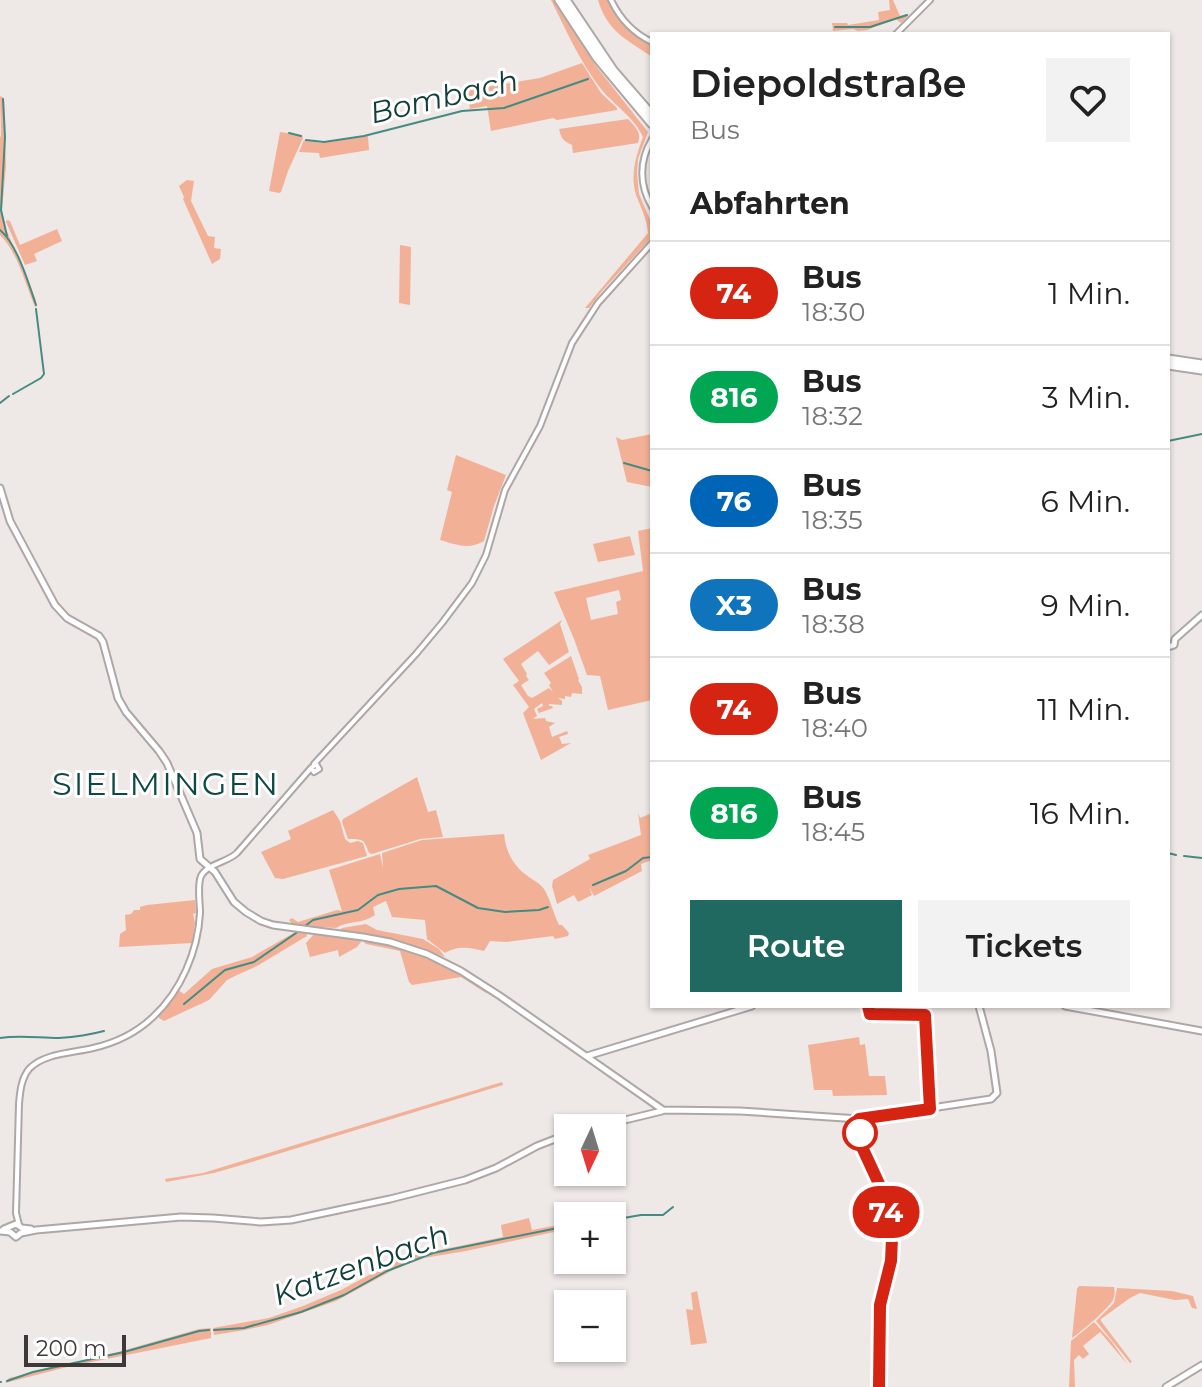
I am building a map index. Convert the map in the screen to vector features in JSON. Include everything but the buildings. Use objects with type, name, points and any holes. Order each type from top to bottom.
[{"type":"highway","points":[[559,0],[597,58],[650,119]]},
{"type":"highway","points":[[566,0],[650,119]]},
{"type":"highway","points":[[1170,362],[1202,367]]},
{"type":"main road","points":[[0,488],[10,521],[55,605],[67,618],[101,639],[118,698],[167,763],[195,827],[202,861],[211,867],[232,899],[257,919],[277,926],[377,939],[445,962],[663,1110]]},
{"type":"main road","points":[[1171,638],[1202,615]]},
{"type":"main road","points":[[586,1056],[745,1008]]},
{"type":"main road","points":[[626,1119],[663,1110],[740,1111],[859,1119],[991,1099],[997,1091],[980,1008]]},
{"type":"main road","points":[[1076,1008],[1202,1031]]},
{"type":"main road","points":[[859,1119],[864,1151],[878,1183],[892,1238],[880,1305],[879,1387]]},
{"type":"main road","points":[[0,1230],[36,1230],[181,1217],[273,1222],[404,1196],[475,1176],[554,1139]]},
{"type":"main road","points":[[1166,1387],[1202,1365]]},
{"type":"street","points":[[611,0],[626,23],[650,41]]},
{"type":"street","points":[[898,32],[930,0]]},
{"type":"street","points":[[650,143],[644,156],[642,175],[650,203]]},
{"type":"street","points":[[16,1228],[20,1097],[25,1075],[41,1061],[122,1038],[159,1011],[180,982],[193,952],[201,876],[237,853],[416,654],[464,594],[483,561],[503,496],[540,426],[575,337],[608,292],[650,247]]},
{"type":"shaded area","points":[[551,0],[554,0],[596,66],[648,132],[638,159],[637,174],[639,194],[650,219],[650,239],[589,308],[585,308],[648,233],[634,180],[636,158],[643,137],[635,124],[593,79]]},
{"type":"shaded area","points":[[598,0],[609,0],[626,26],[650,43],[650,56],[613,28]]},
{"type":"shaded area","points":[[889,0],[893,0],[900,16],[908,14],[901,23],[896,19],[867,30],[833,31],[832,23],[848,25],[879,20],[878,12],[890,10]]},
{"type":"shaded area","points":[[582,63],[601,93],[617,110],[557,120],[553,118],[491,131],[487,106],[470,109],[467,90],[540,78]]},
{"type":"shaded area","points":[[0,96],[4,98],[6,166],[3,222],[35,298],[35,307],[16,259],[0,235]]},
{"type":"shaded area","points":[[628,119],[638,133],[638,143],[573,153],[572,145],[563,139],[559,129]]},
{"type":"shaded area","points":[[280,132],[302,135],[303,138],[279,193],[269,191]]},
{"type":"shaded area","points":[[368,136],[369,150],[320,158],[319,153],[299,152],[304,140],[321,143]]},
{"type":"shaded area","points":[[187,180],[194,181],[191,201],[208,236],[215,237],[214,248],[221,249],[220,259],[212,264],[179,186]]},
{"type":"shaded area","points":[[7,220],[20,245],[57,229],[62,241],[34,254],[37,261],[25,265]]},
{"type":"shaded area","points":[[400,245],[411,247],[410,305],[399,303]]},
{"type":"shaded area","points":[[650,434],[650,487],[627,482],[616,437],[622,440]]},
{"type":"shaded area","points":[[456,455],[506,475],[484,541],[473,545],[463,546],[440,540],[452,492],[447,490]]},
{"type":"shaded area","points":[[650,528],[650,700],[608,710],[600,676],[587,675],[554,592],[643,571],[638,531]],"holes":[[[619,590],[621,600],[616,602],[618,614],[591,620],[586,598]]]},
{"type":"shaded area","points":[[630,536],[635,555],[598,562],[593,544]]},
{"type":"shaded area","points":[[562,620],[560,624],[569,652],[549,665],[538,651],[521,664],[529,680],[521,685],[532,698],[549,688],[553,692],[544,673],[571,656],[582,687],[582,694],[572,693],[571,697],[558,698],[562,705],[549,704],[553,708],[539,713],[537,709],[543,706],[542,703],[534,709],[537,716],[533,719],[545,718],[555,723],[549,727],[552,737],[567,731],[568,734],[559,737],[562,744],[571,743],[541,760],[523,713],[529,707],[513,685],[519,681],[503,659]]},
{"type":"shaded area","points":[[417,777],[428,812],[436,810],[443,837],[420,839],[372,854],[362,840],[348,839],[343,819]]},
{"type":"shaded area","points":[[333,810],[345,839],[350,843],[363,843],[367,856],[283,879],[275,878],[261,852],[291,839],[288,831]]},
{"type":"shaded area","points":[[638,813],[640,818],[650,814],[650,861],[641,864],[642,871],[594,896],[589,887],[592,895],[578,902],[574,895],[557,904],[553,880],[590,859],[588,855],[641,835]]},
{"type":"shaded area","points":[[504,834],[511,858],[523,873],[544,889],[559,925],[569,933],[568,936],[490,941],[484,951],[459,948],[445,953],[427,939],[425,920],[392,917],[386,901],[373,907],[375,915],[370,918],[336,928],[293,925],[289,920],[292,918],[298,922],[342,911],[329,870],[380,854],[383,868],[382,853],[422,840]]},
{"type":"shaded area","points":[[195,900],[192,943],[119,947],[120,934],[126,930],[125,915],[147,905]]},
{"type":"shaded area","points":[[366,924],[377,930],[423,939],[445,957],[400,941],[340,930]]},
{"type":"shaded area","points":[[297,931],[306,932],[307,936],[227,980],[209,1000],[164,1021],[159,1018],[158,1015],[178,990],[184,994],[212,969],[252,957]]},
{"type":"shaded area","points":[[315,933],[360,938],[361,942],[339,957],[338,950],[310,957],[306,943]]},
{"type":"shaded area","points":[[365,939],[431,958],[461,973],[488,992],[461,977],[412,985],[400,951],[366,944]]},
{"type":"shaded area","points":[[859,1037],[860,1045],[865,1044],[869,1076],[885,1076],[887,1095],[833,1096],[832,1090],[814,1090],[808,1045]]},
{"type":"shaded area","points":[[502,1082],[503,1085],[214,1173],[166,1182],[165,1179],[203,1173]]},
{"type":"shaded area","points":[[529,1218],[532,1230],[554,1226],[554,1232],[424,1258],[393,1270],[336,1301],[268,1325],[214,1335],[213,1328],[269,1318],[303,1306],[401,1258],[503,1237],[501,1225]]},
{"type":"shaded area","points":[[1079,1286],[1114,1287],[1114,1295],[1106,1309],[1072,1338],[1077,1289]]},
{"type":"shaded area","points":[[1117,1288],[1172,1291],[1193,1296],[1197,1309],[1192,1308],[1188,1299],[1175,1300],[1140,1293],[1101,1319],[1130,1363],[1096,1321],[1114,1303]]},
{"type":"shaded area","points":[[697,1291],[707,1343],[691,1345],[686,1309],[693,1310],[691,1293]]},
{"type":"shaded area","points":[[1094,1322],[1128,1365],[1100,1332],[1083,1346],[1089,1354],[1083,1359],[1079,1355],[1074,1360],[1075,1387],[1069,1387],[1071,1341]]},
{"type":"shaded area","points":[[211,1328],[211,1338],[5,1383],[9,1378]]},
{"type":"waterway","name":"Bombach","points":[[835,27],[870,27],[907,15]]},
{"type":"waterway","name":"Bombach","points":[[306,140],[324,142],[364,136],[462,111],[504,108],[588,79]]},
{"type":"waterway","points":[[3,99],[5,137],[1,210],[7,236]]},
{"type":"waterway","name":"Bombach","points":[[289,133],[301,136]]},
{"type":"waterway","points":[[0,230],[17,254],[36,305]]},
{"type":"waterway","points":[[13,394],[44,374],[36,309]]},
{"type":"waterway","points":[[0,403],[9,396]]},
{"type":"waterway","points":[[1170,441],[1202,434]]},
{"type":"waterway","points":[[624,463],[650,470]]},
{"type":"waterway","points":[[1170,854],[1176,855]]},
{"type":"waterway","points":[[1184,856],[1202,858]]},
{"type":"waterway","points":[[593,885],[650,857]]},
{"type":"waterway","points":[[305,926],[313,920],[358,910],[378,895],[399,889],[436,886],[478,908],[505,912],[548,907]]},
{"type":"waterway","points":[[184,1004],[225,970],[254,962],[299,931]]},
{"type":"waterway","points":[[0,1038],[59,1038],[104,1031]]},
{"type":"waterway","name":"Katzenbach","points":[[626,1218],[663,1215],[673,1207]]},
{"type":"waterway","name":"Katzenbach","points":[[214,1330],[244,1328],[301,1312],[433,1253],[554,1229]]},
{"type":"waterway","name":"Katzenbach","points":[[7,1381],[209,1330]]},
{"type":"bus line","name":"74","points":[[868,1008],[870,1014],[925,1015],[930,1109],[859,1119],[862,1147],[880,1186],[892,1238],[891,1261],[880,1305],[879,1387]]},
{"type":"district","name":"SIELMINGEN","points":[[166,784]]}]
